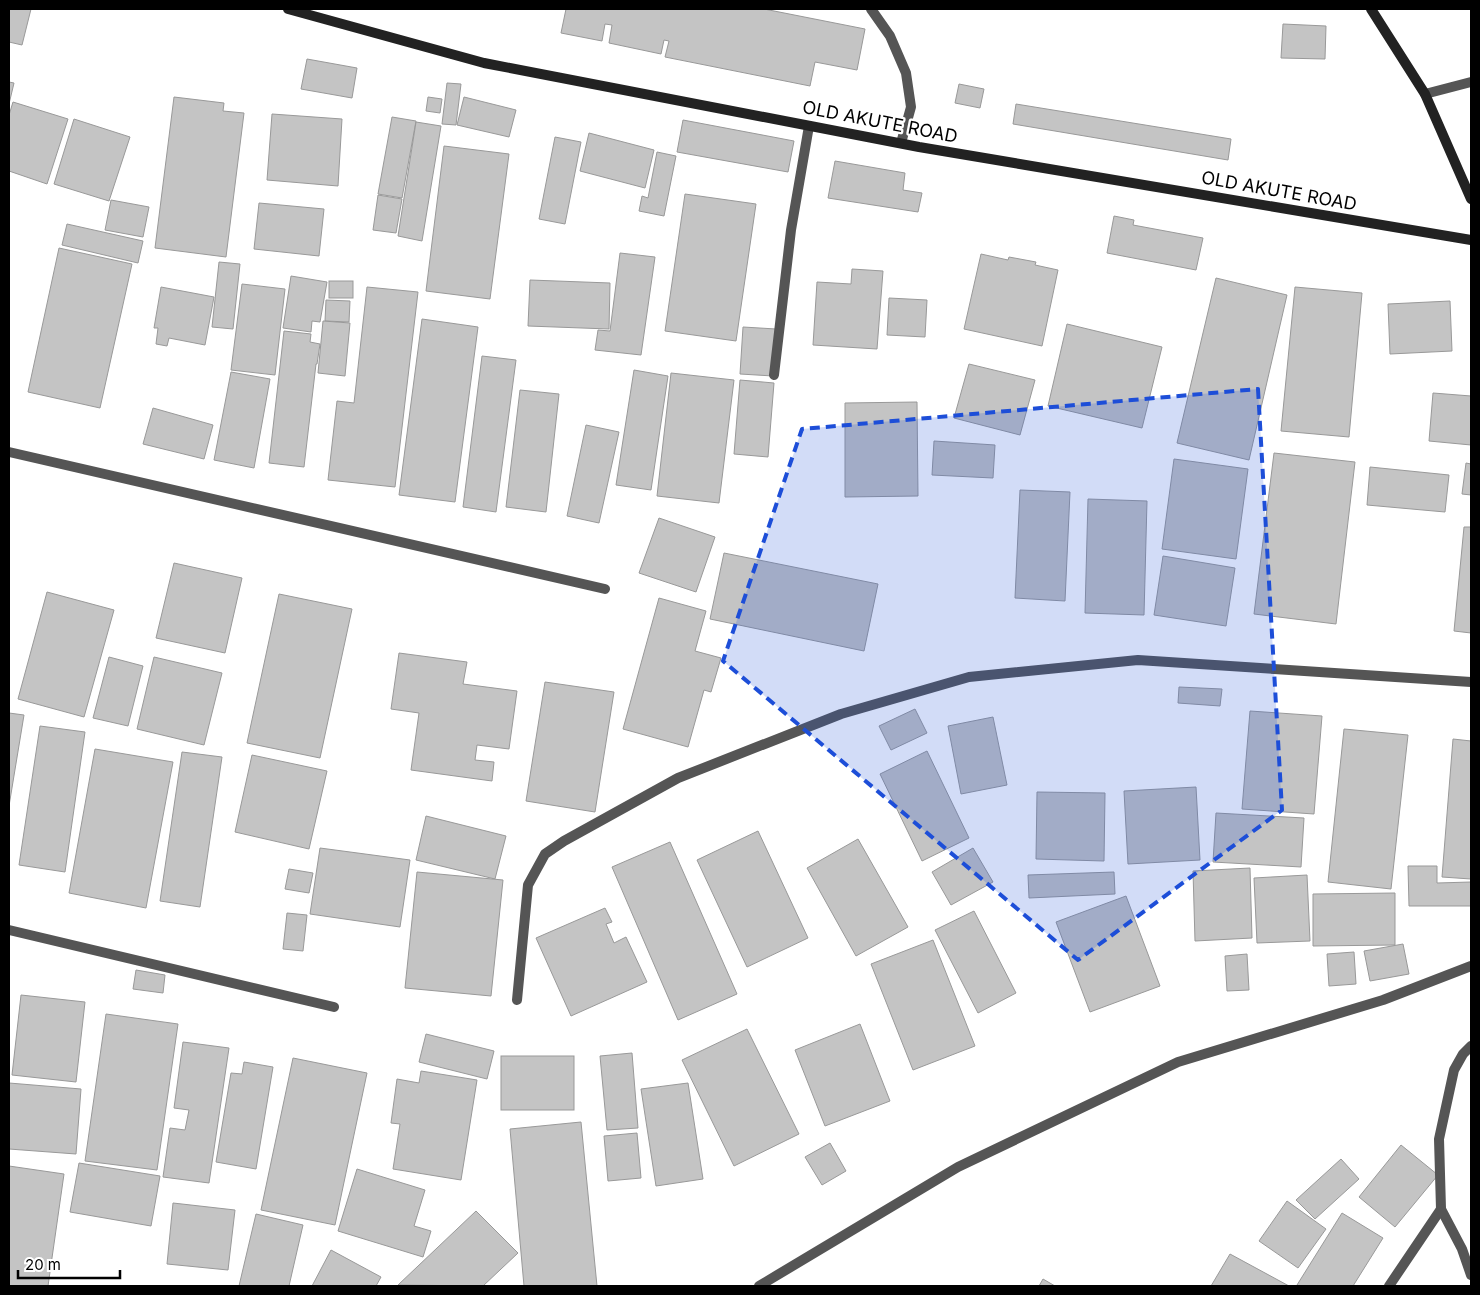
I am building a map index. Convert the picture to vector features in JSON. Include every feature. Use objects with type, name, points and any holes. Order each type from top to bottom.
[{"type":"street","name":"OLD AKUTE ROAD","points":[[288,9],[484,63],[901,143],[1471,240]]},
{"type":"street","points":[[871,9],[890,36],[906,74],[911,107],[901,143]]},
{"type":"street","points":[[1371,9],[1425,94],[1471,199]]},
{"type":"street","points":[[1425,94],[1471,82]]},
{"type":"street","points":[[774,375],[791,230],[809,126]]},
{"type":"street","points":[[9,452],[605,589]]},
{"type":"street","points":[[516,1000],[528,886],[545,854],[564,841],[678,778],[841,714],[969,677],[1138,660],[1471,682]]},
{"type":"street","points":[[9,930],[334,1007]]},
{"type":"street","points":[[759,1286],[958,1167],[1178,1062],[1383,1000],[1471,966]]},
{"type":"street","points":[[1471,1046],[1454,1070],[1438,1139],[1441,1209],[1462,1249],[1471,1275]]},
{"type":"street","points":[[1389,1286],[1441,1209]]},
{"type":"highlighted area","points":[[1258,389],[1282,810],[1078,960],[723,661],[802,429]]},
{"type":"building","points":[[9,9],[31,9],[22,45],[9,42]]},
{"type":"building","points":[[566,9],[764,9],[865,29],[857,70],[815,62],[810,86],[665,57],[669,41],[664,40],[661,54],[609,43],[612,25],[605,24],[602,41],[561,33]]},
{"type":"building","points":[[1283,24],[1326,26],[1325,59],[1281,58]]},
{"type":"building","points":[[307,59],[357,68],[352,98],[301,89]]},
{"type":"building","points":[[9,82],[14,83],[9,104]]},
{"type":"building","points":[[447,83],[461,84],[456,125],[442,124]]},
{"type":"building","points":[[959,84],[984,89],[980,108],[955,103]]},
{"type":"building","points":[[174,97],[224,103],[223,111],[244,113],[226,257],[155,248]]},
{"type":"building","points":[[428,97],[442,99],[440,113],[426,111]]},
{"type":"building","points":[[464,97],[516,110],[509,137],[457,125]]},
{"type":"building","points":[[13,102],[68,119],[47,184],[9,171],[9,115]]},
{"type":"building","points":[[1016,104],[1231,139],[1228,160],[1013,124]]},
{"type":"building","points":[[272,114],[342,119],[338,186],[267,180]]},
{"type":"building","points":[[392,117],[416,121],[402,198],[378,194]]},
{"type":"building","points":[[74,119],[130,137],[109,201],[54,184]]},
{"type":"building","points":[[683,120],[794,141],[788,172],[677,152]]},
{"type":"building","points":[[416,122],[441,126],[422,241],[398,236]]},
{"type":"building","points":[[589,133],[654,150],[645,188],[580,171]]},
{"type":"building","points":[[555,137],[581,142],[565,224],[539,219]]},
{"type":"building","points":[[444,146],[509,154],[490,299],[426,291]]},
{"type":"building","points":[[657,152],[676,156],[664,216],[639,211],[642,196],[648,198]]},
{"type":"building","points":[[835,161],[905,173],[903,190],[922,193],[918,212],[828,198]]},
{"type":"building","points":[[685,194],[756,204],[736,341],[665,331]]},
{"type":"building","points":[[378,195],[402,199],[396,233],[373,230]]},
{"type":"building","points":[[111,200],[149,207],[143,237],[105,230]]},
{"type":"building","points":[[259,203],[324,209],[319,256],[254,249]]},
{"type":"building","points":[[1114,216],[1134,220],[1133,225],[1203,238],[1196,270],[1107,253]]},
{"type":"building","points":[[67,224],[143,241],[138,263],[62,245]]},
{"type":"building","points":[[59,248],[132,264],[100,408],[28,392]]},
{"type":"building","points":[[620,253],[655,257],[641,355],[595,350],[598,330],[610,331]]},
{"type":"building","points":[[981,254],[1008,260],[1009,257],[1036,262],[1035,265],[1058,270],[1042,346],[964,329]]},
{"type":"building","points":[[219,262],[240,264],[233,329],[212,327]]},
{"type":"building","points":[[852,269],[883,271],[877,349],[813,345],[817,282],[851,284]]},
{"type":"building","points":[[291,276],[327,282],[320,322],[312,321],[311,332],[283,328]]},
{"type":"building","points":[[1216,278],[1287,295],[1249,460],[1177,443]]},
{"type":"building","points":[[530,280],[610,283],[609,329],[528,326]]},
{"type":"building","points":[[329,281],[353,281],[353,298],[329,298]]},
{"type":"building","points":[[242,284],[285,289],[275,375],[231,370]]},
{"type":"building","points":[[161,287],[214,297],[205,345],[169,338],[167,346],[156,344],[158,328],[154,328]]},
{"type":"building","points":[[367,287],[418,292],[395,487],[328,480],[337,401],[354,403]]},
{"type":"building","points":[[1295,287],[1362,293],[1349,437],[1281,431]]},
{"type":"building","points":[[889,298],[927,300],[925,337],[887,335]]},
{"type":"building","points":[[326,300],[350,301],[349,322],[325,321]]},
{"type":"building","points":[[1450,301],[1452,351],[1390,354],[1388,304]]},
{"type":"building","points":[[422,319],[478,327],[455,502],[399,495]]},
{"type":"building","points":[[323,321],[350,323],[345,376],[318,373]]},
{"type":"building","points":[[1067,324],[1162,347],[1142,428],[1048,406]]},
{"type":"building","points":[[743,327],[776,329],[773,376],[740,374]]},
{"type":"building","points":[[284,331],[311,334],[310,342],[320,344],[304,467],[269,463]]},
{"type":"building","points":[[482,356],[516,360],[496,512],[463,507]]},
{"type":"building","points":[[969,364],[1035,380],[1020,435],[954,418]]},
{"type":"building","points":[[634,370],[668,376],[651,490],[616,485]]},
{"type":"building","points":[[231,372],[270,379],[254,468],[214,460]]},
{"type":"building","points":[[671,373],[734,380],[719,503],[657,496]]},
{"type":"building","points":[[740,380],[774,383],[768,457],[734,454]]},
{"type":"building","points":[[520,390],[559,394],[546,512],[506,507]]},
{"type":"building","points":[[1433,393],[1471,396],[1471,445],[1429,441]]},
{"type":"building","points":[[917,402],[918,496],[845,497],[845,403]]},
{"type":"building","points":[[153,408],[213,425],[204,459],[143,444]]},
{"type":"building","points":[[586,425],[619,432],[599,523],[567,516]]},
{"type":"building","points":[[934,441],[995,445],[993,478],[932,475]]},
{"type":"building","points":[[1274,453],[1355,462],[1336,624],[1254,614]]},
{"type":"building","points":[[1174,459],[1248,469],[1236,559],[1162,549]]},
{"type":"building","points":[[1466,463],[1471,464],[1471,495],[1462,494]]},
{"type":"building","points":[[1370,467],[1449,475],[1445,512],[1367,505]]},
{"type":"building","points":[[1020,490],[1070,492],[1065,601],[1015,598]]},
{"type":"building","points":[[1088,499],[1147,501],[1144,615],[1085,613]]},
{"type":"building","points":[[659,518],[715,537],[696,592],[639,573]]},
{"type":"building","points":[[1464,527],[1471,527],[1471,633],[1454,631]]},
{"type":"building","points":[[724,553],[878,584],[864,651],[710,619]]},
{"type":"building","points":[[1163,556],[1235,568],[1226,626],[1154,615]]},
{"type":"building","points":[[174,563],[242,578],[225,653],[156,638]]},
{"type":"building","points":[[47,592],[114,610],[84,717],[18,699]]},
{"type":"building","points":[[279,594],[352,609],[320,758],[247,743]]},
{"type":"building","points":[[659,598],[706,611],[695,651],[721,658],[711,692],[704,690],[688,747],[623,729]]},
{"type":"building","points":[[399,653],[467,662],[463,684],[517,691],[509,749],[477,745],[475,760],[494,762],[492,781],[411,770],[419,713],[391,709]]},
{"type":"building","points":[[109,657],[143,666],[128,726],[93,718]]},
{"type":"building","points":[[154,657],[222,673],[204,745],[137,729]]},
{"type":"building","points":[[545,682],[614,692],[595,812],[526,801]]},
{"type":"building","points":[[1179,687],[1222,689],[1220,706],[1178,703]]},
{"type":"building","points":[[915,709],[927,733],[891,750],[879,726]]},
{"type":"building","points":[[1250,711],[1322,716],[1314,814],[1242,809]]},
{"type":"building","points":[[9,713],[24,715],[9,806]]},
{"type":"building","points":[[993,717],[1007,785],[961,794],[948,726]]},
{"type":"building","points":[[40,726],[85,732],[65,872],[19,865]]},
{"type":"building","points":[[1344,729],[1408,735],[1391,889],[1328,882]]},
{"type":"building","points":[[1453,739],[1471,741],[1471,879],[1442,877]]},
{"type":"building","points":[[95,749],[173,762],[146,908],[69,893]]},
{"type":"building","points":[[927,751],[969,838],[922,861],[880,774]]},
{"type":"building","points":[[182,752],[222,757],[200,907],[160,901]]},
{"type":"building","points":[[252,755],[327,771],[309,849],[235,832]]},
{"type":"building","points":[[1196,787],[1200,860],[1128,864],[1124,791]]},
{"type":"building","points":[[1037,792],[1105,793],[1104,861],[1036,859]]},
{"type":"building","points":[[1216,813],[1304,818],[1301,867],[1213,862]]},
{"type":"building","points":[[426,816],[506,836],[495,879],[416,860]]},
{"type":"building","points":[[758,831],[808,938],[747,967],[697,860]]},
{"type":"building","points":[[858,839],[908,927],[856,956],[807,868]]},
{"type":"building","points":[[670,842],[737,994],[678,1020],[612,867]]},
{"type":"building","points":[[320,848],[410,860],[400,927],[310,914]]},
{"type":"building","points":[[973,848],[993,882],[951,905],[932,872]]},
{"type":"building","points":[[1408,866],[1437,866],[1437,883],[1471,882],[1471,906],[1409,906]]},
{"type":"building","points":[[1250,868],[1252,938],[1195,941],[1193,871]]},
{"type":"building","points":[[289,869],[313,873],[309,893],[285,889]]},
{"type":"building","points":[[417,872],[503,880],[491,996],[405,988]]},
{"type":"building","points":[[1114,872],[1115,894],[1029,898],[1028,875]]},
{"type":"building","points":[[1307,875],[1310,941],[1257,943],[1254,878]]},
{"type":"building","points":[[1395,893],[1395,945],[1313,946],[1313,894]]},
{"type":"building","points":[[1126,896],[1160,986],[1090,1012],[1056,922]]},
{"type":"building","points":[[605,908],[612,922],[606,924],[614,943],[626,937],[647,982],[571,1016],[536,938]]},
{"type":"building","points":[[974,911],[1016,993],[978,1013],[935,930]]},
{"type":"building","points":[[287,913],[307,915],[303,951],[283,949]]},
{"type":"building","points":[[933,940],[975,1046],[913,1070],[871,964]]},
{"type":"building","points":[[1403,944],[1409,974],[1370,981],[1364,951]]},
{"type":"building","points":[[1354,952],[1356,984],[1329,986],[1327,954]]},
{"type":"building","points":[[1247,954],[1249,990],[1227,991],[1225,956]]},
{"type":"building","points":[[136,970],[165,975],[163,993],[133,989]]},
{"type":"building","points":[[21,995],[85,1002],[76,1082],[12,1075]]},
{"type":"building","points":[[106,1014],[178,1024],[157,1170],[85,1161]]},
{"type":"building","points":[[860,1024],[890,1101],[825,1126],[795,1050]]},
{"type":"building","points":[[747,1029],[799,1134],[734,1166],[682,1060]]},
{"type":"building","points":[[426,1034],[494,1051],[487,1079],[419,1062]]},
{"type":"building","points":[[183,1042],[229,1048],[209,1183],[163,1177],[170,1128],[185,1130],[189,1110],[174,1108]]},
{"type":"building","points":[[632,1053],[638,1128],[607,1130],[600,1056]]},
{"type":"building","points":[[501,1056],[574,1056],[574,1110],[501,1110]]},
{"type":"building","points":[[293,1058],[367,1073],[335,1225],[261,1210]]},
{"type":"building","points":[[244,1062],[273,1067],[256,1169],[216,1162],[231,1073],[242,1074]]},
{"type":"building","points":[[421,1071],[477,1080],[461,1180],[393,1169],[400,1124],[391,1123],[397,1079],[419,1083]]},
{"type":"building","points":[[9,1083],[81,1089],[76,1154],[9,1149]]},
{"type":"building","points":[[688,1083],[703,1179],[656,1186],[641,1089]]},
{"type":"building","points":[[581,1122],[597,1286],[524,1286],[510,1129]]},
{"type":"building","points":[[637,1133],[641,1178],[608,1181],[604,1136]]},
{"type":"building","points":[[830,1143],[846,1171],[822,1185],[805,1157]]},
{"type":"building","points":[[1401,1145],[1438,1175],[1395,1227],[1359,1197]]},
{"type":"building","points":[[1341,1159],[1359,1179],[1315,1219],[1296,1200]]},
{"type":"building","points":[[79,1163],[160,1176],[151,1226],[70,1212]]},
{"type":"building","points":[[9,1166],[64,1174],[48,1286],[9,1286]]},
{"type":"building","points":[[357,1169],[425,1190],[414,1226],[431,1231],[423,1257],[338,1231]]},
{"type":"building","points":[[1287,1201],[1326,1229],[1298,1268],[1259,1241]]},
{"type":"building","points":[[173,1203],[235,1210],[228,1270],[167,1264]]},
{"type":"building","points":[[476,1211],[518,1253],[483,1286],[398,1285]]},
{"type":"building","points":[[1342,1213],[1383,1238],[1353,1286],[1297,1285]]},
{"type":"building","points":[[256,1214],[303,1225],[289,1286],[239,1286]]},
{"type":"building","points":[[331,1250],[381,1277],[376,1286],[312,1286]]},
{"type":"building","points":[[1230,1254],[1289,1286],[1211,1286]]},
{"type":"building","points":[[1043,1279],[1055,1286],[1039,1286]]}]
